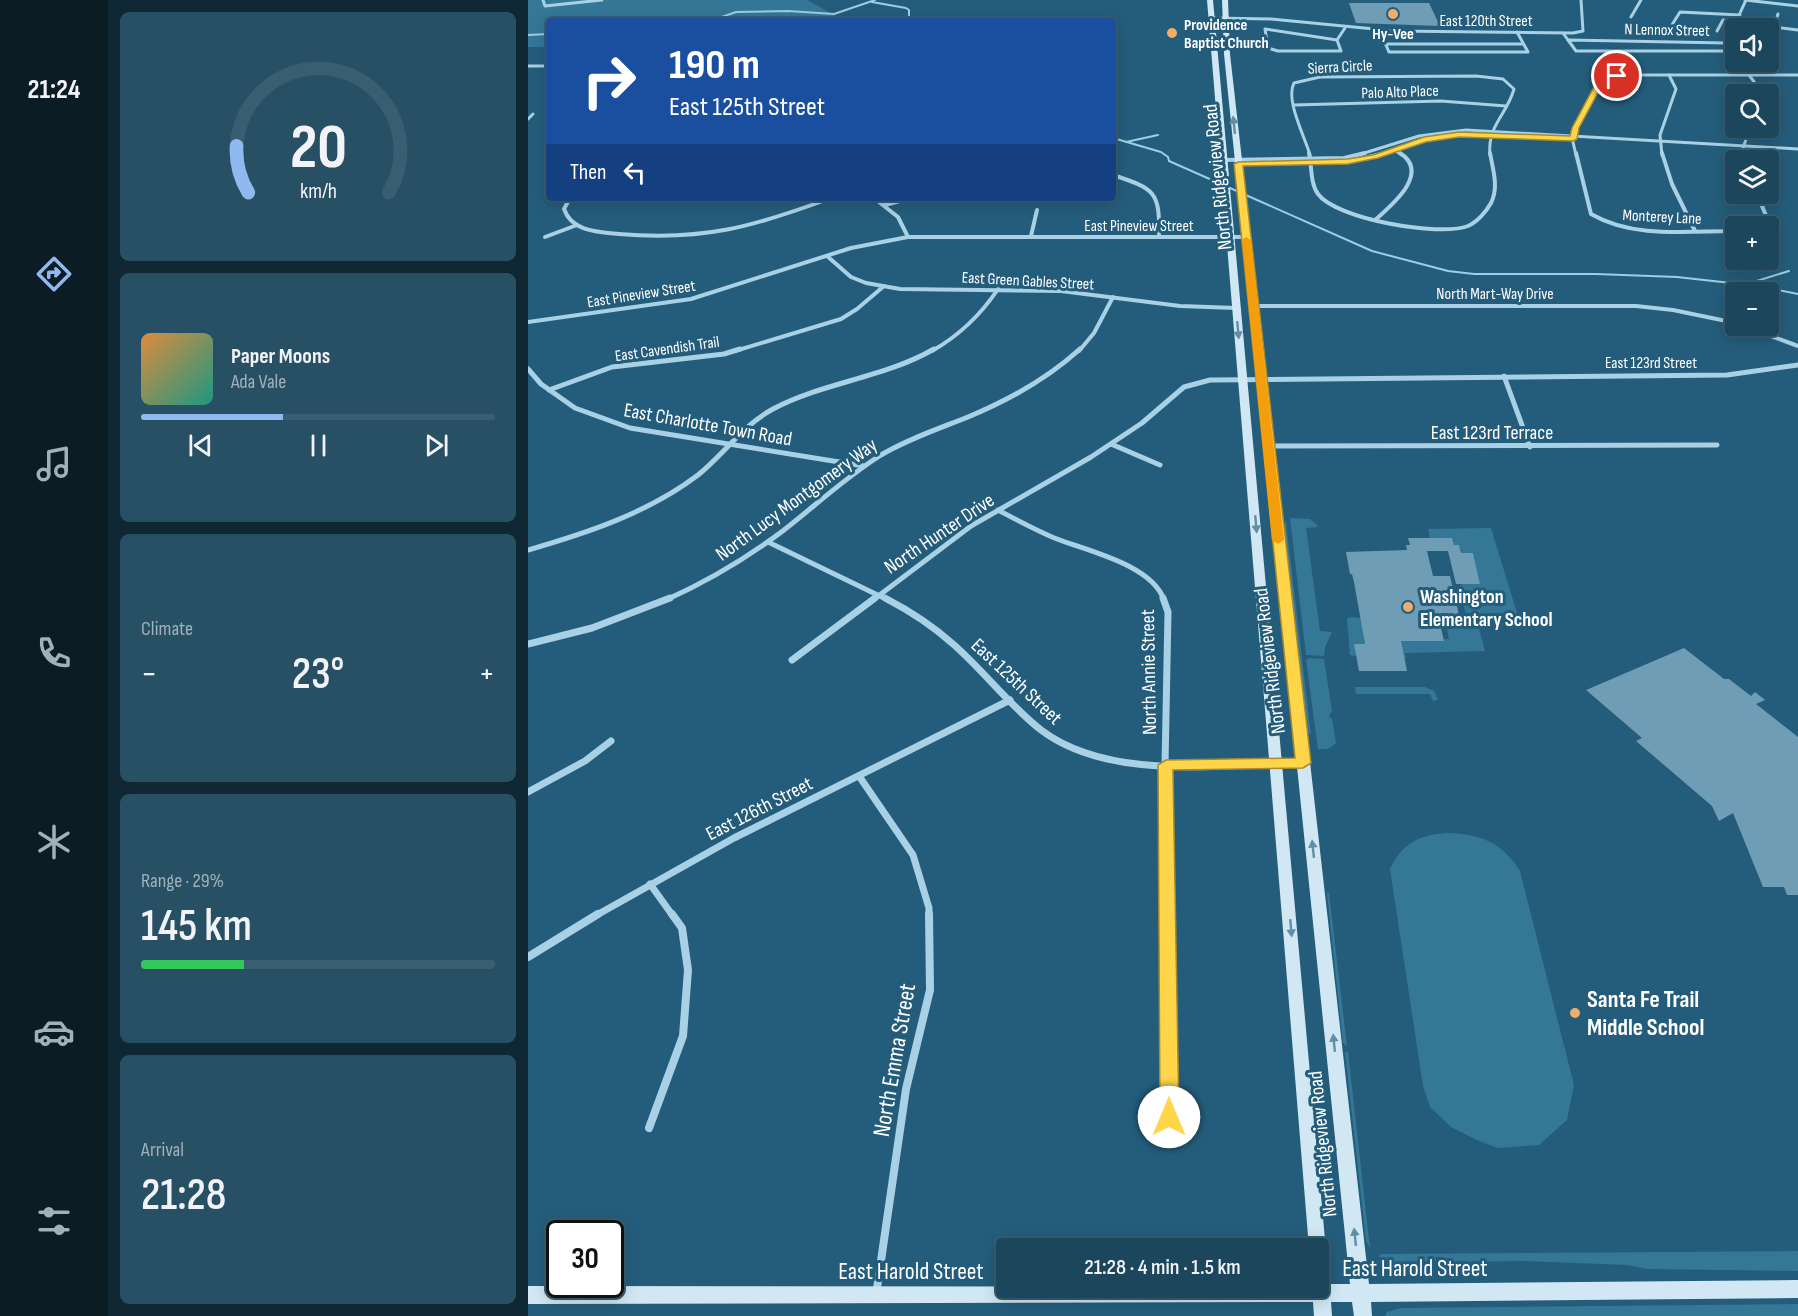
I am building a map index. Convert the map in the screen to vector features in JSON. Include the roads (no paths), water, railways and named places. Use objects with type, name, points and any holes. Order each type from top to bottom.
[{"type":"main road","name":"North Ridgeview Road","points":[[1210,0],[1278,763],[1317,1238]]},
{"type":"main road","name":"North Ridgeview Road","points":[[1225,0],[1227,54],[1238,162],[1363,1316]]},
{"type":"main road","name":"East Harold Street","points":[[1329,1293],[1798,1289]]},
{"type":"main road","name":"East Harold Street","points":[[528,1295],[996,1294]]},
{"type":"main road","points":[[1321,1298],[1323,1316]]},
{"type":"street","points":[[543,0],[545,6],[602,0]]},
{"type":"street","name":"East 120th Street","points":[[1213,18],[1271,19],[1345,28],[1404,31],[1563,33],[1583,30],[1581,0]]},
{"type":"street","points":[[1631,16],[1641,0]]},
{"type":"street","points":[[1738,18],[1745,0],[1798,6]]},
{"type":"street","points":[[1670,28],[1680,12],[1740,15]]},
{"type":"street","points":[[1776,18],[1778,14]]},
{"type":"street","points":[[1717,31],[1725,20]]},
{"type":"street","points":[[1337,40],[1345,28]]},
{"type":"street","points":[[1779,28],[1798,30]]},
{"type":"street","points":[[1265,29],[1337,40],[1341,51],[1278,51],[1268,48],[1265,29]]},
{"type":"street","points":[[1383,38],[1389,52],[1528,52],[1517,32]]},
{"type":"street","points":[[1563,33],[1568,40]]},
{"type":"street","name":"N Lennox Street","points":[[1568,40],[1726,43],[1734,51],[1576,51],[1568,40]]},
{"type":"street","points":[[1385,44],[1523,44]]},
{"type":"street","points":[[528,66],[546,66]]},
{"type":"street","points":[[1669,75],[1673,79],[1676,91],[1660,133],[1660,141],[1677,197],[1695,231]]},
{"type":"street","points":[[1748,75],[1755,84]]},
{"type":"street","points":[[1574,137],[1575,128],[1602,81],[1617,76],[1798,75]]},
{"type":"street","name":"Sierra Circle","points":[[1294,105],[1292,87],[1294,83],[1303,79],[1476,76],[1496,78],[1511,84],[1514,92],[1492,132]]},
{"type":"street","name":"Palo Alto Place","points":[[1294,105],[1441,101],[1506,106]]},
{"type":"street","points":[[1294,105],[1311,162],[1316,191],[1324,200],[1375,220],[1431,230],[1454,229],[1472,224],[1489,207],[1495,192],[1496,181],[1489,149],[1492,132]]},
{"type":"street","points":[[528,119],[533,114]]},
{"type":"street","points":[[1223,162],[1311,162],[1366,159],[1438,137],[1492,132]]},
{"type":"street","points":[[1311,162],[1353,156],[1433,133],[1492,132],[1798,151]]},
{"type":"street","name":"Monterey Lane","points":[[1574,137],[1592,214],[1608,224],[1628,230],[1725,231]]},
{"type":"street","points":[[1744,150],[1747,138]]},
{"type":"street","points":[[1375,220],[1394,204],[1411,181],[1412,172],[1405,156],[1387,147]]},
{"type":"street","points":[[1116,177],[1146,188],[1155,194],[1160,206],[1159,237]]},
{"type":"street","points":[[568,201],[564,209],[569,221],[603,233],[639,237],[703,236],[763,223],[823,201]]},
{"type":"street","points":[[879,201],[898,217],[908,237]]},
{"type":"street","points":[[885,205],[900,201]]},
{"type":"street","points":[[1031,236],[1037,210]]},
{"type":"street","points":[[545,237],[577,225]]},
{"type":"street","name":"East Pineview Street","points":[[528,322],[691,299],[827,256],[877,242],[908,237],[1246,237]]},
{"type":"street","name":"East Green Gables Street","points":[[827,256],[851,277],[866,283],[900,289],[1061,291],[1180,306],[1236,308]]},
{"type":"street","name":"East Cavendish Trail","points":[[549,390],[612,367],[724,354],[841,319],[884,286]]},
{"type":"street","points":[[528,550],[584,534],[635,511],[679,486],[715,461],[762,415],[786,402],[880,374],[932,352],[972,323],[988,307],[998,289]]},
{"type":"street","name":"North Lucy Montgomery Way","points":[[528,644],[617,619],[675,596],[721,572],[768,542],[864,466],[897,445],[1028,389],[1065,363],[1094,334],[1113,297]]},
{"type":"street","name":"North Mart-Way Drive","points":[[1254,306],[1636,306],[1673,310],[1725,321]]},
{"type":"street","points":[[1771,336],[1798,346]]},
{"type":"street","name":"East 123rd Street","points":[[1262,378],[1735,374],[1798,365]]},
{"type":"street","name":"East Charlotte Town Road","points":[[528,369],[549,390],[575,408],[630,428],[864,466]]},
{"type":"street","points":[[1504,376],[1530,447]]},
{"type":"street","name":"North Hunter Drive","points":[[792,660],[877,594],[971,526],[1111,444],[1142,423],[1184,387],[1210,380],[1262,378]]},
{"type":"street","points":[[1111,444],[1160,465]]},
{"type":"street","name":"East 123rd Terrace","points":[[1268,446],[1717,445]]},
{"type":"street","name":"North Annie Street","points":[[998,510],[1056,538],[1096,552],[1139,572],[1161,591],[1168,612],[1166,765],[1169,1117]]},
{"type":"street","name":"East 125th Street","points":[[768,542],[897,603],[938,631],[975,663],[1043,733],[1079,752],[1132,764],[1303,763]]},
{"type":"street","name":"East 126th Street","points":[[528,957],[650,884],[734,838],[1010,700]]},
{"type":"street","points":[[528,792],[585,761],[611,741]]},
{"type":"street","name":"North Emma Street","points":[[859,776],[913,855],[929,908],[930,990],[906,1089],[876,1295]]},
{"type":"street","points":[[649,1128],[683,1036],[688,970],[682,928],[650,884]]},
{"type":"waterway","points":[[719,18],[736,12],[788,11],[834,14],[875,0]]},
{"type":"waterway","points":[[872,2],[906,8],[909,10],[909,18]]},
{"type":"waterway","points":[[528,35],[546,34]]},
{"type":"waterway","points":[[1126,142],[1158,135]]},
{"type":"waterway","points":[[1116,139],[1126,142]]},
{"type":"waterway","points":[[1126,142],[1161,152],[1168,157],[1169,161],[1372,251],[1448,271],[1474,274],[1596,274],[1677,277],[1758,286],[1798,294]]},
{"type":"waterway","points":[[1753,282],[1789,271]]},
{"type":"place","name":"Hy-Vee","points":[[1393,14]]},
{"type":"place","name":"Providence Baptist Church","points":[[1172,33]]},
{"type":"place","name":"Washington Elementary School","points":[[1408,607]]},
{"type":"place","name":"Santa Fe Trail Middle School","points":[[1575,1013]]}]
